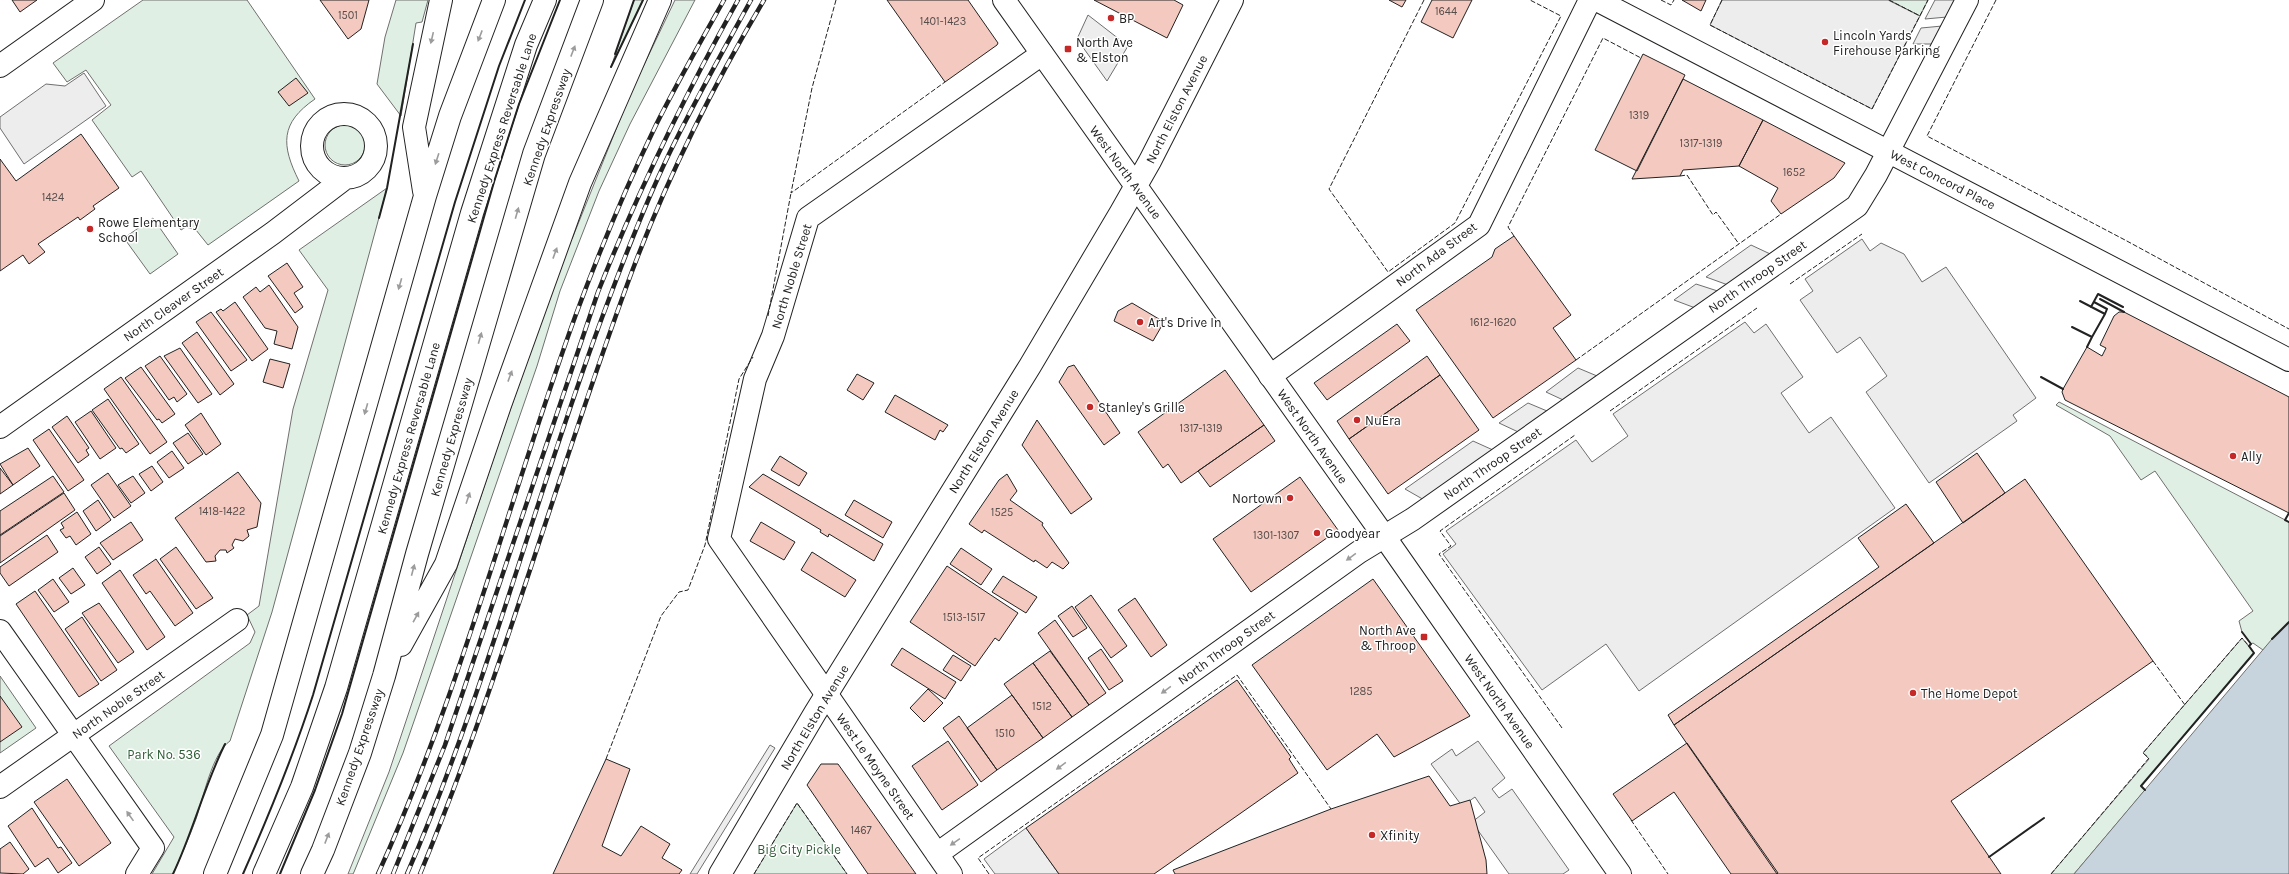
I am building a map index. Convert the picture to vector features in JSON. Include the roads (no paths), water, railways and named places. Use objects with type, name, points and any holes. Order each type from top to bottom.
[{"type":"main road","points":[[0,66],[93,0]]},
{"type":"main road","points":[[425,196],[414,127],[441,0]]},
{"type":"main road","points":[[215,874],[272,735],[425,196],[450,116],[494,0]]},
{"type":"main road","name":"Kennedy Express Reversable Lane","points":[[264,874],[302,787],[336,688],[472,213],[526,45],[544,0]]},
{"type":"main road","name":"Kennedy Expressway","points":[[312,874],[323,850],[360,753],[384,676],[417,554],[534,154],[592,0]]},
{"type":"main road","points":[[384,676],[446,564],[500,405],[580,183],[660,0]]},
{"type":"main road","name":"West North Avenue","points":[[1004,0],[1384,536],[1620,874]]},
{"type":"main road","name":"North Elston Avenue","points":[[720,874],[826,694],[1030,366],[1136,186],[1232,0]]},
{"type":"main road","name":"North Ada Street","points":[[1270,376],[1479,225],[1590,0]]},
{"type":"main road","name":"West Concord Place","points":[[1597,0],[1888,150],[2289,360]]},
{"type":"main road","name":"North Throop Street","points":[[937,854],[1352,556],[1413,519],[1857,206],[1967,0]]},
{"type":"main road","name":"North Noble Street","points":[[719,539],[755,379],[773,336],[808,218],[1042,54]]},
{"type":"main road","name":"North Cleaver Street","points":[[0,427],[274,233],[344,179]]},
{"type":"main road","name":"West Le Moyne Street","points":[[719,539],[951,874]]},
{"type":"main road","name":"North Noble Street","points":[[0,787],[237,620]]},
{"type":"main road","points":[[0,631],[152,848],[137,874]]},
{"type":"railway","points":[[378,874],[434,737],[459,667],[527,457],[575,317],[613,220],[656,125],[724,0]]},
{"type":"railway","points":[[393,874],[445,745],[598,292],[629,217],[663,144],[699,72],[738,0]]},
{"type":"railway","points":[[407,874],[436,805],[462,734],[580,378],[628,249],[669,154],[751,0]]},
{"type":"railway","points":[[420,874],[449,801],[502,655],[601,359],[641,248],[672,175],[706,104],[764,0]]},
{"type":"place","name":"BP","points":[[1111,18]]},
{"type":"place","name":"Lincoln Yards Firehouse Parking","points":[[1825,42]]},
{"type":"place","name":"North Ave & Elston","points":[[1068,49]]},
{"type":"place","name":"Rowe Elementary School","points":[[90,229]]},
{"type":"place","name":"Art's Drive In","points":[[1140,322]]},
{"type":"place","name":"Stanley's Grille","points":[[1090,407]]},
{"type":"place","name":"NuEra","points":[[1357,420]]},
{"type":"place","name":"Ally","points":[[2233,456]]},
{"type":"place","name":"Nortown","points":[[1290,498]]},
{"type":"place","name":"Goodyear","points":[[1317,533]]},
{"type":"place","name":"North Ave & Throop","points":[[1424,637]]},
{"type":"place","name":"The Home Depot","points":[[1913,693]]},
{"type":"place","name":"Xfinity","points":[[1372,835]]},
{"type":"park label","name":"Park No. 536","points":[[164,754]]},
{"type":"park label","name":"Big City Pickle","points":[[799,849]]}]
